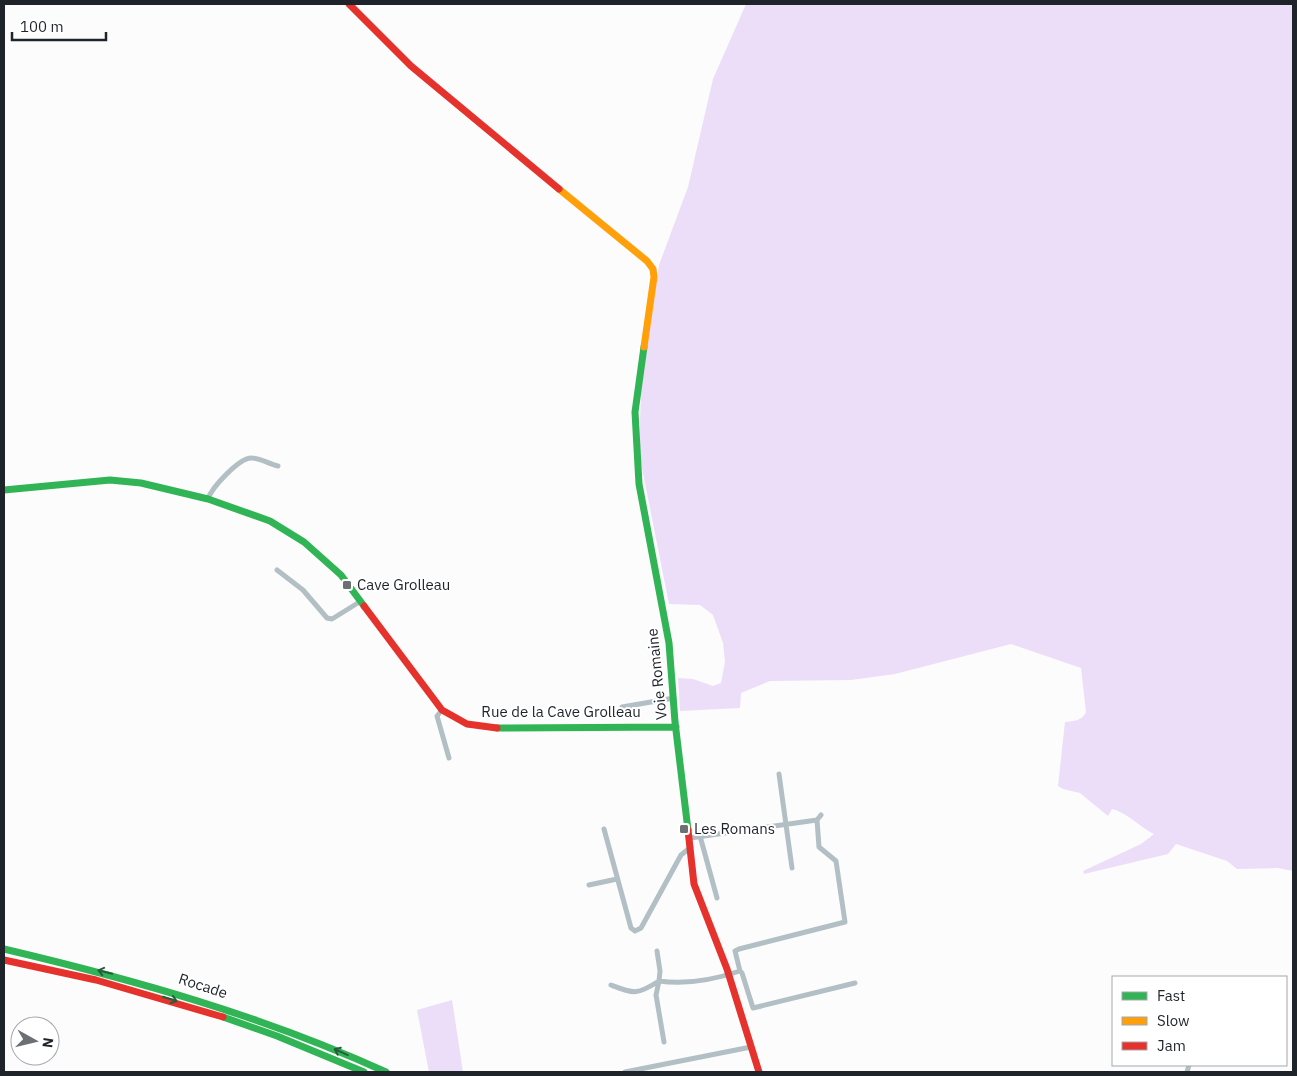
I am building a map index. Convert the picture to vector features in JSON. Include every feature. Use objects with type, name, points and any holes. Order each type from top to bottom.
[{"type":"main road","name":"Voie Romaine","points":[[349,4],[411,66],[652,266],[654,276],[636,401],[636,444],[642,505],[668,632],[676,726],[694,884],[728,976],[759,1072]]},
{"type":"main road","name":"Rue de la Cave Grolleau","points":[[4,490],[39,485],[110,480],[177,490],[270,521],[304,542],[341,575],[442,710],[456,720],[477,727],[676,726]]},
{"type":"main road","name":"Rocade","points":[[4,949],[109,973],[208,1001],[303,1036],[386,1072]]},
{"type":"main road","points":[[4,960],[92,978],[182,1003],[278,1036],[364,1072]]},
{"type":"street","points":[[208,499],[212,489],[243,459],[253,457],[278,466]]},
{"type":"street","points":[[277,570],[303,590],[327,618],[332,619],[361,601]]},
{"type":"street","points":[[622,707],[674,698]]},
{"type":"street","points":[[442,710],[436,716],[449,758]]},
{"type":"street","points":[[778,774],[792,868]]},
{"type":"street","points":[[821,815],[817,820],[819,847],[836,861],[845,922],[735,951],[753,1008],[855,983]]},
{"type":"street","points":[[690,838],[817,820]]},
{"type":"street","points":[[604,829],[631,928],[635,931],[641,928],[681,855],[691,847]]},
{"type":"street","points":[[700,836],[718,898]]},
{"type":"street","points":[[589,885],[618,879]]},
{"type":"street","points":[[657,951],[660,971],[656,995],[664,1042]]},
{"type":"street","points":[[611,985],[632,993],[642,992],[659,981],[677,984],[728,976],[740,971]]},
{"type":"street","points":[[625,1072],[751,1047]]},
{"type":"shaded area","points":[[746,4],[1293,4],[1293,871],[1278,868],[1237,869],[1227,861],[1176,844],[1168,854],[1084,874],[1083,871],[1141,844],[1154,834],[1123,813],[1112,809],[1108,816],[1080,793],[1058,786],[1065,722],[1080,719],[1086,712],[1081,668],[1011,644],[895,674],[851,680],[770,681],[741,693],[740,708],[680,711],[678,678],[693,679],[713,686],[721,683],[725,662],[723,643],[713,615],[700,605],[669,604],[639,453],[641,391],[659,265],[688,187],[713,79]]},
{"type":"shaded area","points":[[452,1000],[463,1072],[429,1072],[417,1010]]},
{"type":"traffic: fast","points":[[644,347],[635,412],[639,484],[669,643],[675,722],[688,830]]},
{"type":"traffic: fast","points":[[4,490],[110,480],[141,483],[208,499],[270,521],[304,542],[341,575],[364,606]]},
{"type":"traffic: fast","points":[[497,728],[676,727]]},
{"type":"traffic: fast","points":[[4,949],[102,973],[198,1001],[293,1034],[386,1072]]},
{"type":"traffic: fast","points":[[223,1017],[277,1036],[364,1072]]},
{"type":"traffic: slow","points":[[559,189],[647,261],[653,269],[654,277],[644,347]]},
{"type":"traffic: jam","points":[[349,4],[411,66],[559,189]]},
{"type":"traffic: jam","points":[[364,606],[442,710],[467,724],[497,728]]},
{"type":"traffic: jam","points":[[688,830],[694,884],[727,969],[759,1072]]},
{"type":"traffic: jam","points":[[4,960],[96,980],[223,1017]]},
{"type":"place","name":"Cave Grolleau","points":[[347,585]]},
{"type":"place","name":"Les Romans","points":[[684,829]]}]
